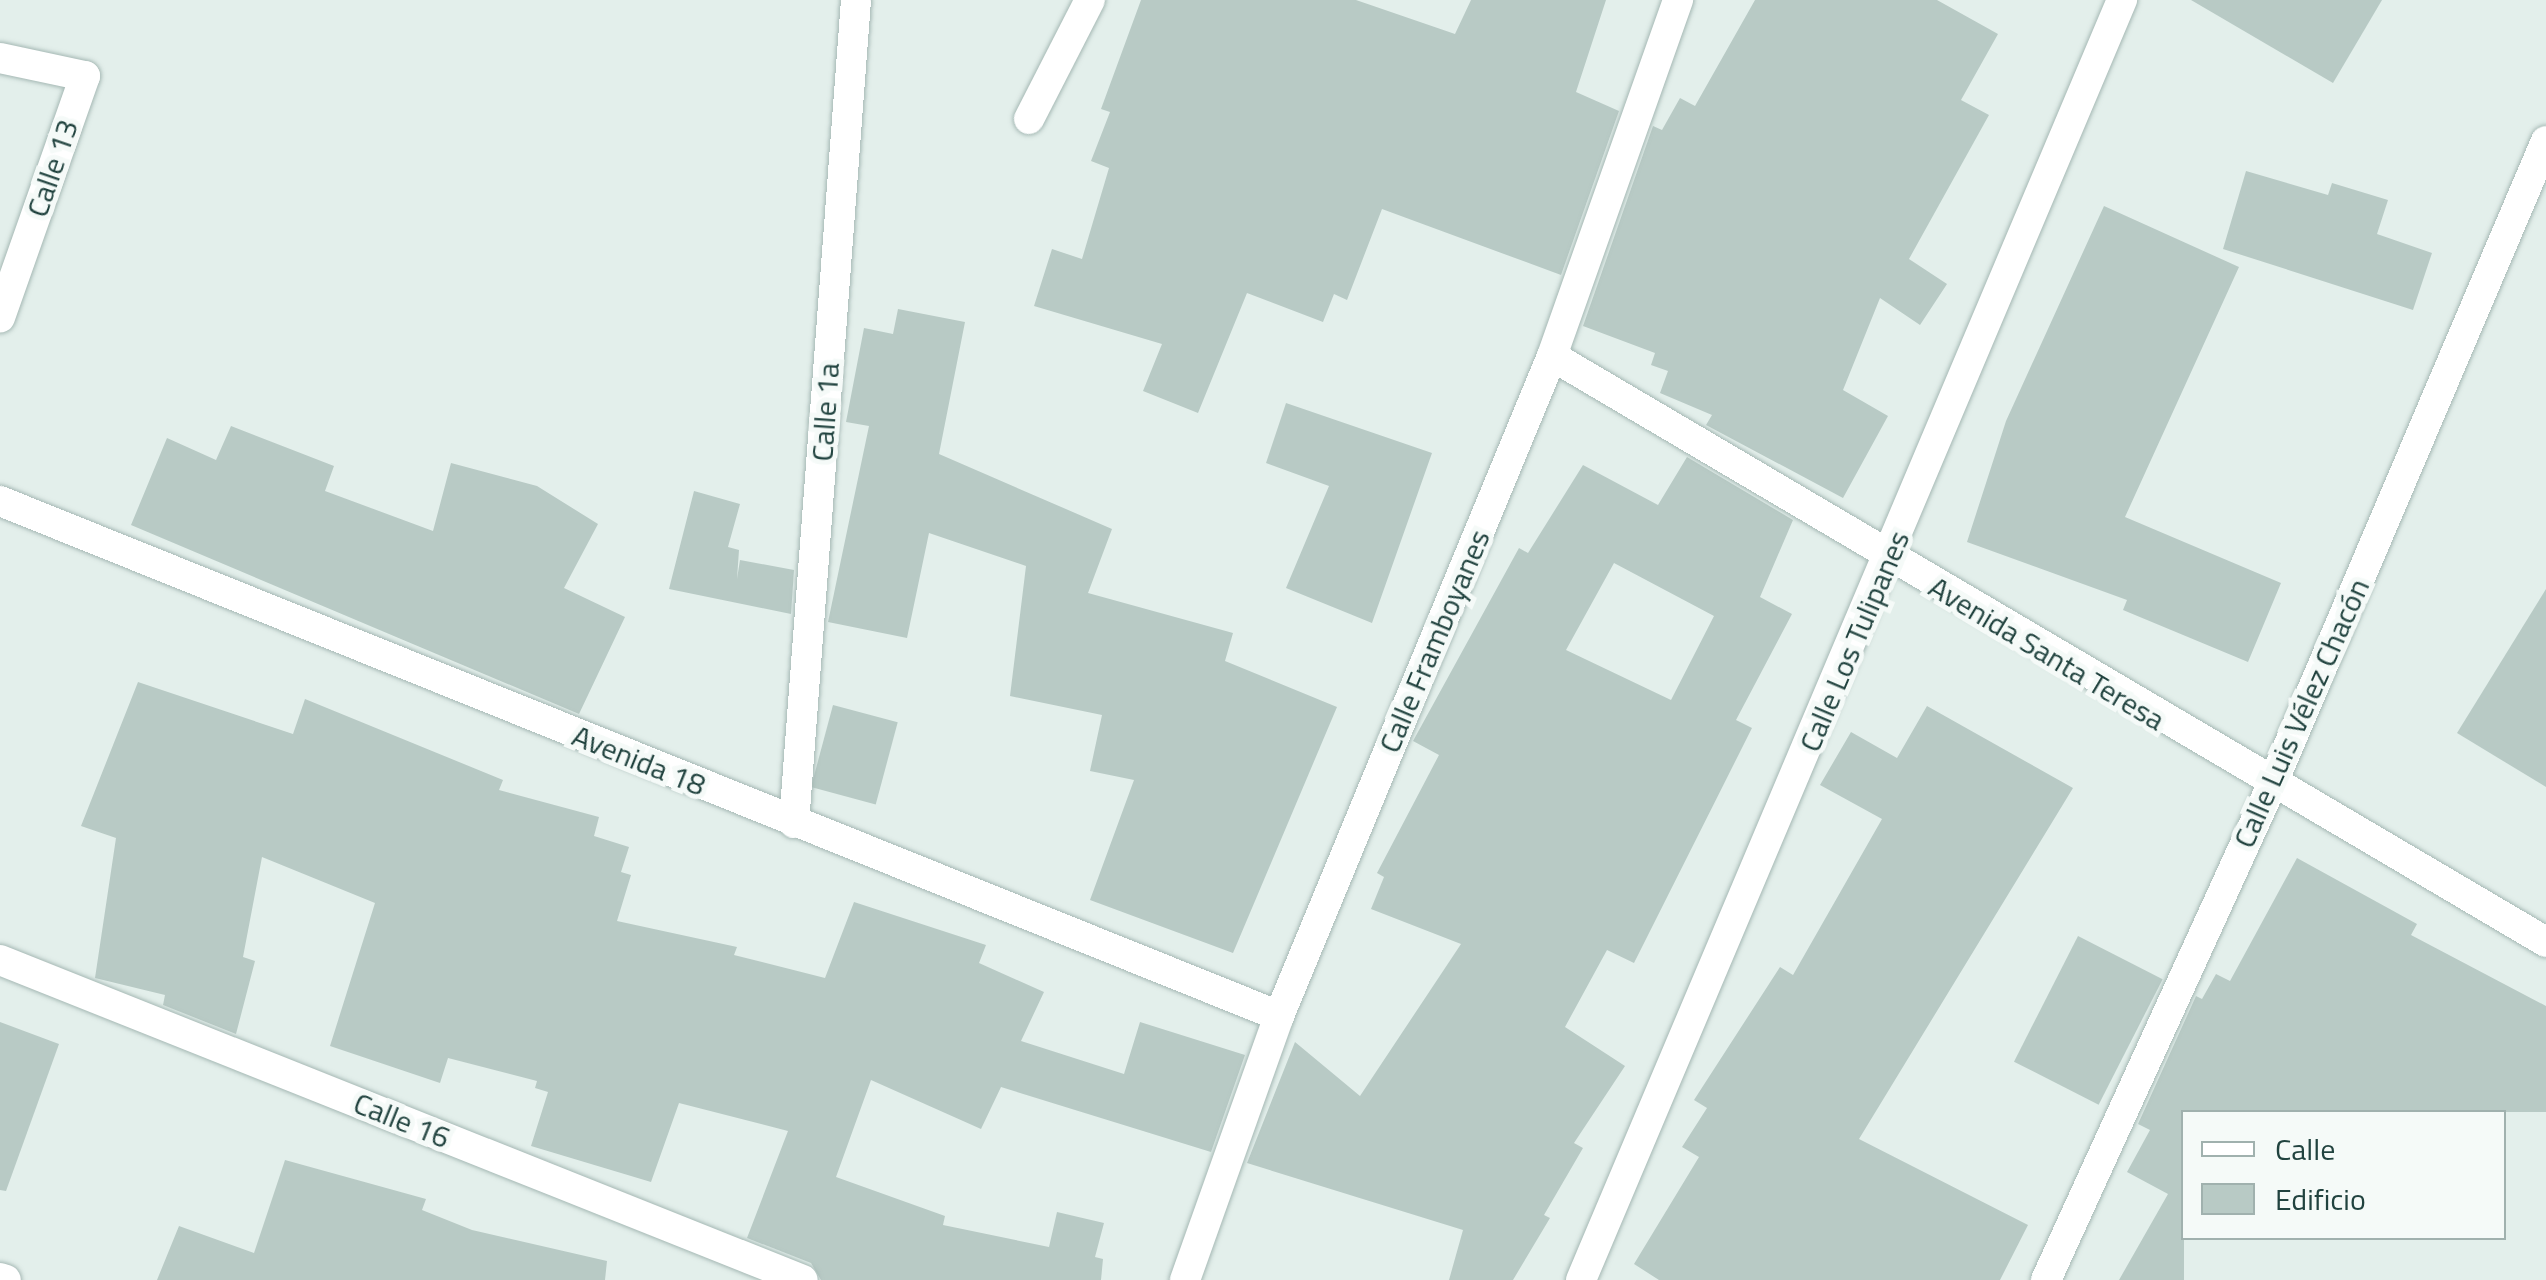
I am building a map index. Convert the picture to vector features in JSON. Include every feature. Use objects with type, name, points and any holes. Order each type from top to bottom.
[{"type":"street","name":"Calle 1a","points":[[794,823],[856,0]]},
{"type":"street","points":[[1028,119],[1090,0]]},
{"type":"street","name":"Calle Framboyanes","points":[[1185,1280],[1278,1016],[1552,356],[1678,0]]},
{"type":"street","name":"Calle Los Tulipanes","points":[[1581,1280],[2122,0]]},
{"type":"street","name":"Calle 13","points":[[0,58],[85,76],[0,316]]},
{"type":"street","name":"Calle Luis Vélez Chacón","points":[[2046,1280],[2271,787],[2546,141]]},
{"type":"street","name":"Avenida Santa Teresa","points":[[1552,356],[2271,787],[2546,942]]},
{"type":"street","name":"Avenida 18","points":[[0,502],[1278,1016]]},
{"type":"street","name":"Calle 16","points":[[0,960],[803,1280]]},
{"type":"building","points":[[1141,0],[1356,0],[1455,34],[1471,0],[1606,0],[1576,92],[1619,111],[1561,275],[1382,209],[1347,300],[1334,294],[1323,322],[1247,293],[1198,413],[1143,391],[1162,344],[1034,306],[1052,249],[1082,259],[1109,168],[1091,161],[1110,112],[1101,109]]},
{"type":"building","points":[[1755,0],[1937,0],[1998,34],[1961,100],[1989,115],[1909,259],[1947,284],[1920,325],[1880,298],[1843,390],[1888,416],[1843,498],[1706,425],[1712,415],[1660,393],[1668,371],[1651,365],[1655,353],[1583,326],[1653,126],[1662,130],[1680,98],[1695,106]]},
{"type":"building","points":[[2191,0],[2382,0],[2333,83]]},
{"type":"building","points":[[2246,171],[2328,195],[2332,183],[2388,200],[2377,234],[2432,253],[2413,310],[2223,249]]},
{"type":"building","points":[[2104,206],[2239,267],[2125,517],[2281,583],[2248,662],[2123,610],[2127,600],[1967,542],[2006,421]]},
{"type":"building","points":[[898,309],[965,322],[939,454],[1112,529],[1088,593],[1233,633],[1225,661],[1337,707],[1233,953],[1090,900],[1134,780],[1090,771],[1102,715],[1010,696],[1026,566],[929,533],[907,638],[828,622],[869,426],[846,422],[864,328],[893,334]]},
{"type":"building","points":[[1286,403],[1432,453],[1372,623],[1286,588],[1329,486],[1266,463]]},
{"type":"building","points":[[231,426],[334,466],[325,491],[433,531],[451,463],[537,486],[598,524],[564,588],[625,617],[579,714],[131,525],[167,438],[216,460]]},
{"type":"building","points":[[1687,457],[1793,520],[1760,597],[1792,614],[1736,720],[1752,728],[1634,963],[1607,950],[1565,1027],[1625,1066],[1574,1143],[1583,1148],[1544,1215],[1550,1218],[1513,1280],[1449,1280],[1463,1230],[1247,1163],[1295,1042],[1360,1096],[1461,944],[1371,909],[1384,877],[1377,873],[1439,755],[1413,741],[1519,548],[1528,553],[1583,465],[1658,505]],"holes":[[[1614,563],[1714,616],[1671,700],[1566,650]]]},
{"type":"building","points":[[694,491],[740,504],[728,547],[739,550],[737,579],[740,560],[794,570],[791,614],[669,589]]},
{"type":"building","points":[[2546,589],[2546,787],[2457,733]]},
{"type":"building","points":[[138,682],[293,734],[305,699],[503,780],[499,790],[599,817],[594,836],[629,847],[621,872],[631,875],[617,921],[737,947],[734,955],[825,978],[854,902],[986,945],[979,963],[1044,992],[1021,1041],[1124,1074],[1140,1022],[1245,1055],[1211,1152],[1001,1087],[981,1129],[871,1080],[836,1177],[945,1216],[943,1225],[1049,1247],[1057,1212],[1104,1223],[1095,1257],[1103,1259],[1101,1280],[821,1280],[811,1263],[747,1238],[788,1131],[679,1103],[651,1182],[531,1146],[548,1092],[535,1088],[537,1081],[448,1058],[440,1083],[330,1046],[375,903],[262,857],[243,957],[255,961],[236,1034],[163,1005],[165,995],[95,978],[116,838],[81,826]]},
{"type":"building","points":[[833,705],[898,722],[876,804],[811,787]]},
{"type":"building","points":[[1927,706],[2073,788],[1859,1139],[2028,1225],[2000,1280],[1659,1280],[1634,1264],[1699,1157],[1682,1147],[1707,1108],[1694,1100],[1780,967],[1793,975],[1882,819],[1820,785],[1851,732],[1897,758]]},
{"type":"building","points":[[2297,858],[2417,924],[2411,935],[2546,1006],[2546,1112],[2181,1110],[2184,1280],[2119,1280],[2168,1194],[2127,1172],[2150,1130],[2138,1124],[2196,996],[2202,999],[2216,974],[2230,981]]},
{"type":"building","points":[[2078,936],[2163,979],[2099,1105],[2014,1062]]},
{"type":"building","points":[[0,1022],[59,1044],[6,1191],[0,1190]]},
{"type":"building","points":[[285,1160],[426,1199],[422,1210],[472,1230],[607,1261],[605,1280],[157,1280],[179,1226],[254,1253]]}]
